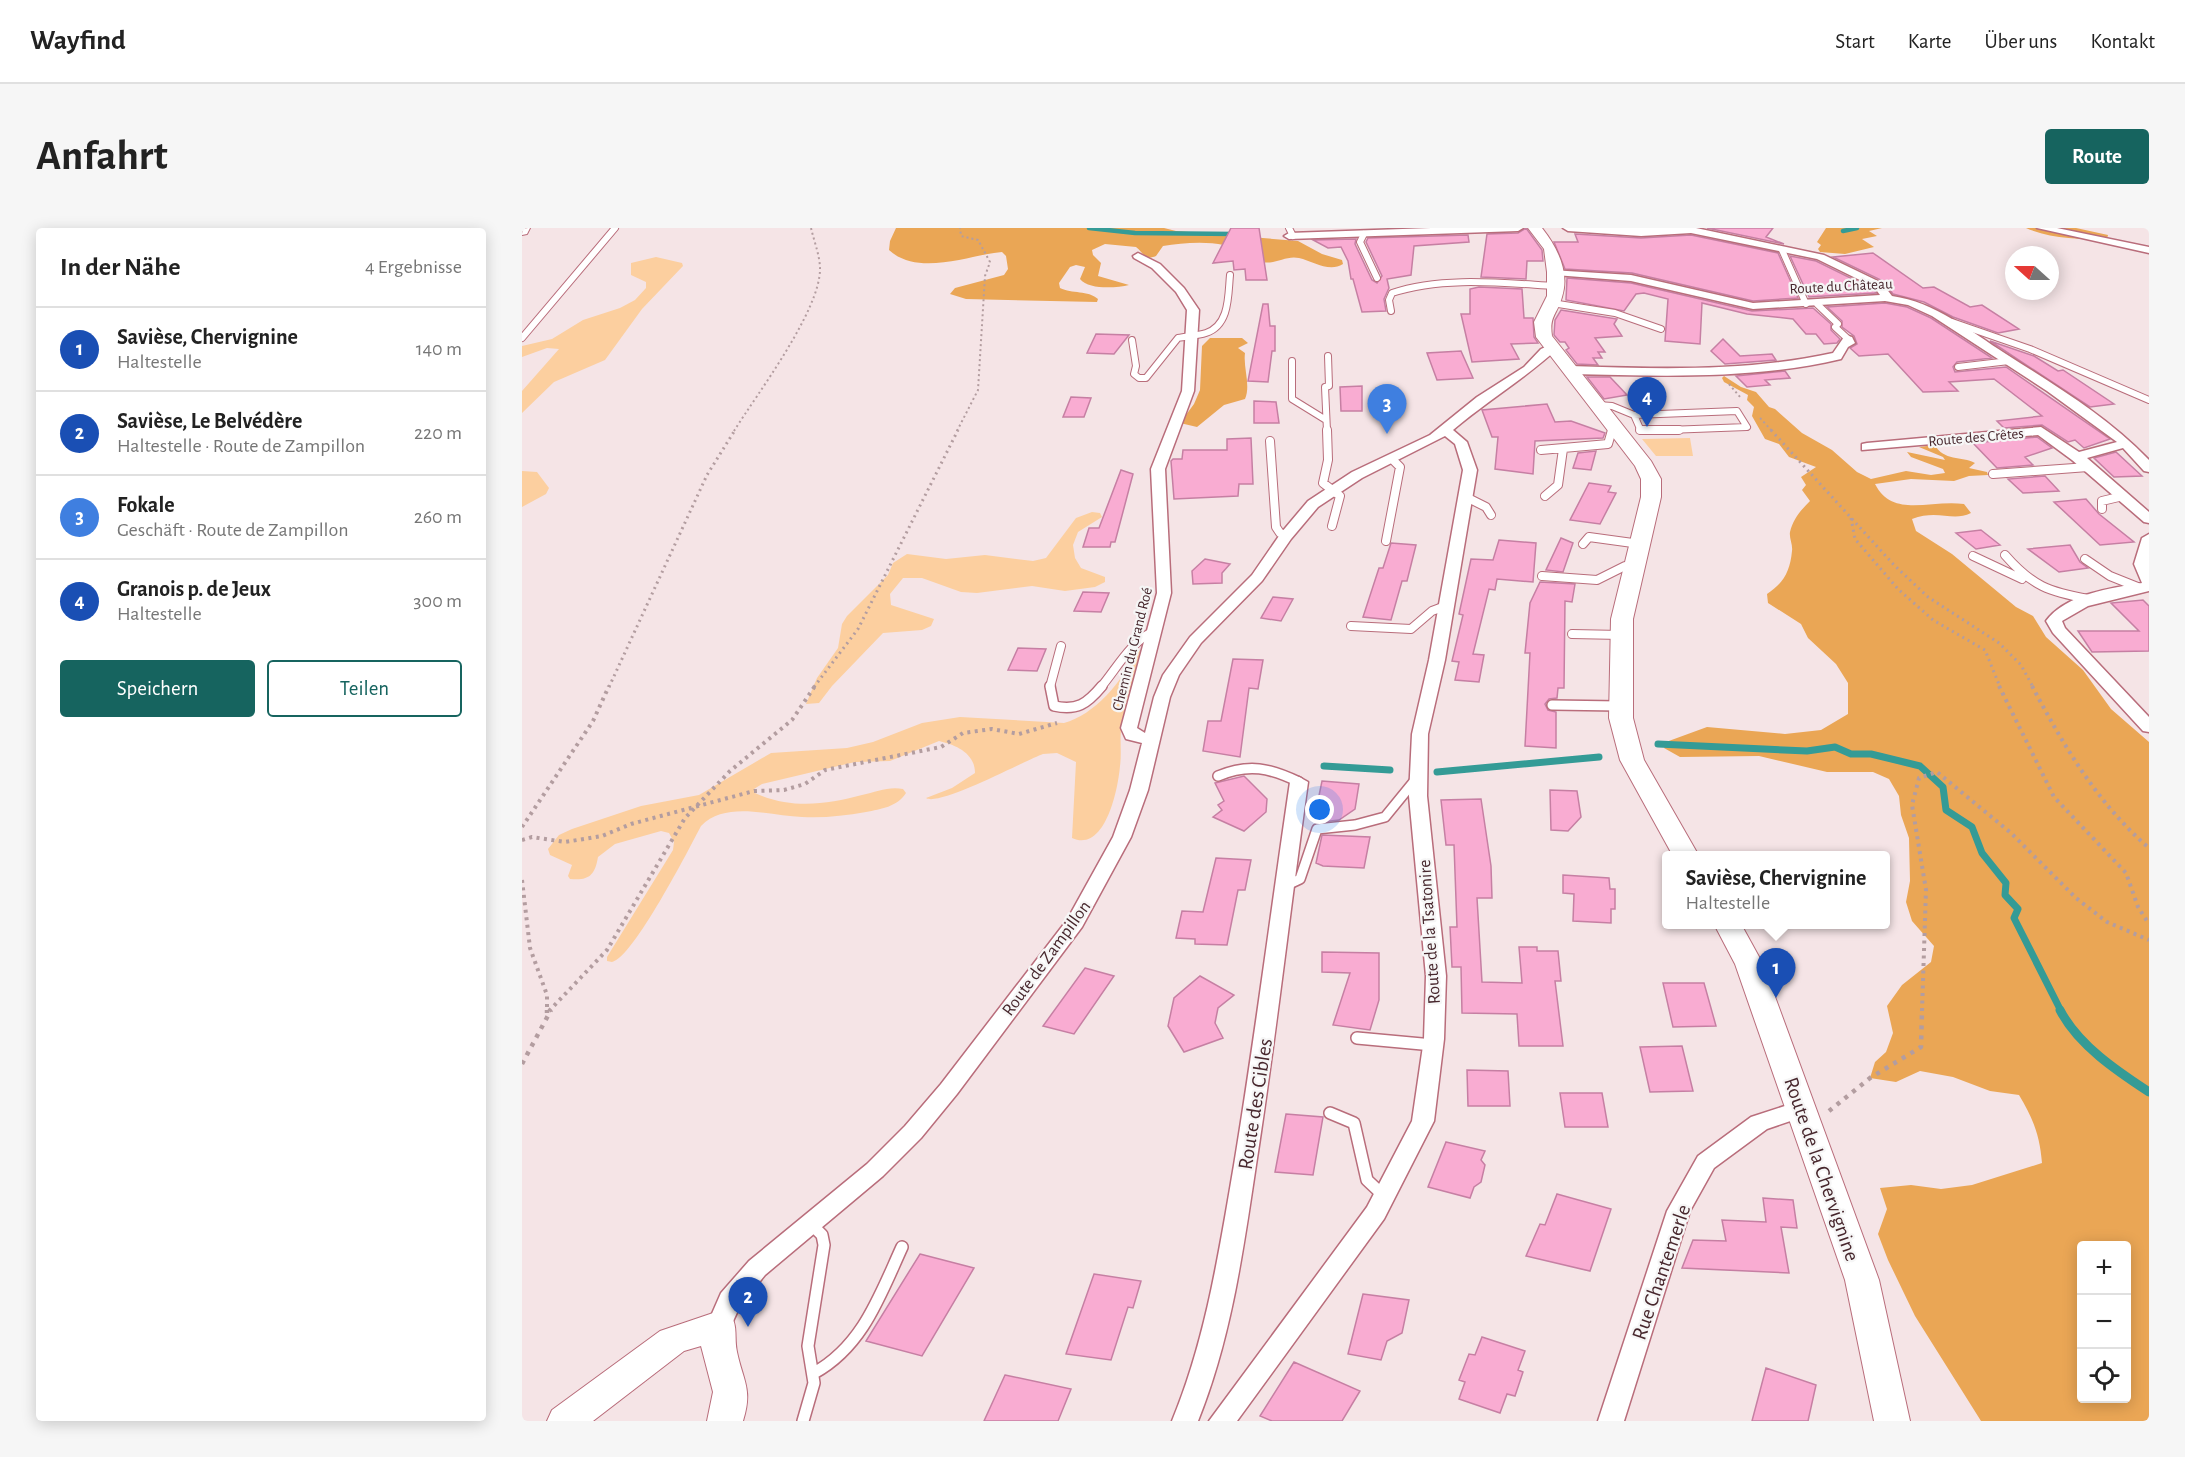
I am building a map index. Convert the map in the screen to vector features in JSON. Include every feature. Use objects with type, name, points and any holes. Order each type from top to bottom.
[{"type":"street","points":[[1291,234],[1518,228]]},
{"type":"street","points":[[1535,228],[1551,249],[1555,279],[1552,303],[1541,325],[1544,337],[1644,465],[1651,479],[1652,490],[1621,635],[1622,726],[1629,753],[1651,798],[1684,851]]},
{"type":"street","points":[[1568,228],[1641,233],[1691,229],[1830,260],[1878,285],[1888,298]]},
{"type":"street","points":[[2042,228],[2149,250]]},
{"type":"street","name":"Chemin du Grand Roé","points":[[1138,256],[1156,266],[1180,290],[1194,310],[1186,399],[1158,469],[1164,593],[1152,632],[1129,728],[1136,737],[1151,740]]},
{"type":"street","name":"Route du Château","points":[[1555,279],[1631,278],[1746,305],[1812,304],[1888,298],[1916,304],[1947,320],[2009,361],[2127,444],[2149,468]]},
{"type":"street","points":[[1570,370],[1683,373],[1810,362],[1838,356],[1843,345],[1849,343],[1848,339]]},
{"type":"street","name":"Route de Zampillon","points":[[719,1325],[730,1300],[748,1277],[875,1170],[913,1132],[956,1080],[1075,922],[1122,837],[1139,790],[1162,697],[1177,664],[1201,633],[1257,578],[1307,510],[1332,491],[1430,441],[1474,405],[1528,370],[1543,352],[1552,348]]},
{"type":"street","name":"Route de la Tsatonire","points":[[1222,1421],[1377,1213],[1423,1121],[1433,1045],[1436,976],[1418,796],[1420,734],[1448,605],[1470,470],[1463,445],[1445,430]]},
{"type":"street","name":"Route des Crêtes","points":[[1867,447],[2041,430],[2077,457],[2149,519]]},
{"type":"street","points":[[2077,457],[2127,444]]},
{"type":"street","points":[[2149,537],[2141,564],[2146,586],[2092,600],[2058,615],[2054,621],[2056,626],[2149,727]]},
{"type":"street","name":"Route des Cibles","points":[[1185,1421],[1197,1394],[1229,1263],[1262,1067],[1283,887],[1299,782]]},
{"type":"street","name":"Route de la Chervignine","points":[[1729,929],[1814,1110],[1862,1280],[1892,1421]]},
{"type":"street","name":"Rue Chantemerle","points":[[1611,1421],[1679,1211],[1706,1162],[1759,1123],[1814,1110]]},
{"type":"street","points":[[565,1421],[672,1341],[719,1325],[716,1350],[732,1386],[733,1396],[725,1421]]},
{"type":"lane","points":[[522,338],[615,228]]},
{"type":"lane","points":[[1362,232],[1360,242],[1377,278]]},
{"type":"lane","points":[[1782,250],[1812,304],[1831,315],[1838,324],[1836,327],[1848,339]]},
{"type":"lane","points":[[1132,339],[1136,366],[1134,374],[1143,378],[1150,376],[1175,341],[1209,332],[1220,325],[1225,312],[1230,275]]},
{"type":"lane","points":[[1391,311],[1390,296],[1401,288],[1512,284],[1555,279]]},
{"type":"lane","points":[[1552,303],[1615,313],[1661,329]]},
{"type":"lane","points":[[1947,320],[2030,349],[2149,400]]},
{"type":"lane","points":[[1328,356],[1329,386],[1325,387],[1328,460],[1323,483],[1340,497],[1332,526]]},
{"type":"lane","points":[[1292,361],[1292,399],[1326,420]]},
{"type":"lane","points":[[1958,367],[2009,361]]},
{"type":"lane","points":[[1597,405],[1612,406],[1634,415],[1737,411],[1747,427],[1641,431],[1634,415]]},
{"type":"lane","points":[[1649,414],[1658,430]]},
{"type":"lane","points":[[1541,450],[1596,447],[1608,444],[1612,425]]},
{"type":"lane","points":[[1270,441],[1276,527],[1287,535]]},
{"type":"lane","points":[[1545,496],[1558,485],[1563,449]]},
{"type":"lane","points":[[1386,541],[1400,467],[1392,459]]},
{"type":"lane","points":[[1993,474],[2088,467]]},
{"type":"lane","points":[[2102,509],[2102,501],[2123,496]]},
{"type":"lane","points":[[1466,497],[1486,507],[1491,515]]},
{"type":"lane","points":[[1542,576],[1597,580],[1625,566],[1637,555],[1589,537],[1583,544]]},
{"type":"lane","points":[[2005,555],[2026,580]]},
{"type":"lane","points":[[1973,556],[2052,592],[2092,600]]},
{"type":"lane","points":[[2085,559],[2110,576],[2146,586]]},
{"type":"lane","points":[[1351,626],[1411,629],[1432,611],[1448,605]]},
{"type":"lane","points":[[1060,646],[1051,674],[1051,701],[1058,708],[1070,708],[1096,693],[1114,673],[1136,640],[1152,632]]},
{"type":"lane","points":[[1572,634],[1621,635]]},
{"type":"lane","points":[[1552,705],[1622,706]]},
{"type":"lane","points":[[1218,776],[1238,766],[1269,767],[1299,782]]},
{"type":"lane","points":[[1283,887],[1300,879],[1317,829],[1355,825],[1384,818],[1419,775]]},
{"type":"lane","points":[[1357,1038],[1433,1045]]},
{"type":"lane","points":[[1330,1113],[1354,1124],[1367,1180],[1385,1197]]},
{"type":"lane","points":[[803,1421],[814,1383],[808,1346],[809,1331],[824,1245],[822,1235],[811,1224]]},
{"type":"lane","points":[[814,1373],[829,1367],[850,1346],[864,1324],[902,1247]]},
{"type":"path","points":[[522,827],[592,721],[707,476],[757,394],[781,362],[814,296],[820,269],[811,228]]},
{"type":"path","points":[[522,1064],[547,1014],[607,950],[685,818],[730,771],[792,720],[830,663],[858,629],[978,390],[985,276],[990,262],[978,240],[961,236],[960,228]]},
{"type":"path","points":[[1778,439],[1894,566],[1928,597],[1999,643],[2014,657],[2089,783],[2126,827],[2149,848]]},
{"type":"path","points":[[1850,517],[1855,539],[1898,589],[1933,620],[1985,650],[1998,683],[2054,797],[2126,873],[2138,907],[2149,924]]},
{"type":"path","points":[[522,840],[532,837],[565,842],[602,836],[631,824],[692,810],[754,791],[784,790],[805,784],[825,770],[876,762],[899,754],[942,747],[963,734],[992,729],[1019,734],[1036,731],[1058,723],[1070,708]]},
{"type":"path","points":[[1814,1110],[1838,1106],[1870,1077],[1921,1047],[1926,890],[1912,805],[1919,778],[1937,772],[2011,833],[2076,898],[2108,922],[2149,940]]},
{"type":"path","points":[[522,880],[527,935],[536,968],[548,995],[547,1014]]},
{"type":"shaded area","points":[[896,228],[1164,228],[1176,231],[1298,241],[1322,254],[1342,260],[1343,264],[1327,267],[1294,257],[1267,263],[1229,246],[1217,244],[1185,243],[1163,246],[1156,256],[1149,257],[1136,247],[1105,244],[1092,250],[1093,255],[1101,263],[1098,276],[1129,285],[1096,287],[1084,283],[1080,279],[1085,267],[1076,265],[1070,267],[1059,283],[1060,288],[1094,296],[1098,299],[1097,302],[966,299],[950,294],[955,288],[1004,275],[1008,269],[1006,256],[1002,252],[940,263],[912,262],[900,258],[889,250]]},
{"type":"shaded area","points":[[1826,228],[1882,228],[1869,231],[1877,236],[1862,239],[1874,247],[1845,254],[1820,252],[1818,249],[1821,245],[1817,242]]},
{"type":"shaded area","points":[[2026,228],[2076,228],[2108,235],[2107,239],[2065,238]]},
{"type":"shaded area","points":[[656,257],[682,263],[683,266],[642,309],[605,360],[554,382],[522,413],[522,391],[559,349],[547,348],[522,357],[522,346],[552,339],[583,320],[620,308],[635,300],[646,288],[646,282],[631,275],[631,263]]},
{"type":"shaded area","points":[[1210,338],[1242,338],[1248,343],[1238,348],[1245,353],[1247,394],[1245,399],[1224,405],[1197,427],[1180,423],[1194,404],[1200,390],[1202,346]]},
{"type":"shaded area","points":[[1724,376],[1741,387],[1756,392],[1769,407],[1775,409],[1802,433],[1832,450],[1857,472],[1871,479],[1906,471],[1931,475],[1945,473],[1943,469],[1911,457],[1907,452],[1945,460],[1919,447],[1935,445],[1943,454],[1975,463],[1969,468],[1987,472],[1988,475],[1969,476],[1954,481],[1911,479],[1875,484],[1883,495],[1902,504],[1964,504],[1971,513],[1957,516],[1930,515],[1912,519],[1916,531],[1952,554],[2016,607],[2033,616],[2046,637],[2083,670],[2111,709],[2149,742],[2149,1421],[1981,1421],[1915,1316],[1888,1260],[1878,1234],[1887,1209],[1880,1188],[1911,1185],[1941,1189],[1972,1185],[2042,1163],[2035,1128],[2019,1095],[1990,1091],[1953,1077],[1920,1071],[1896,1082],[1870,1078],[1875,1062],[1886,1052],[1893,1033],[1887,1006],[1902,985],[1931,962],[1934,946],[1912,921],[1906,902],[1910,881],[1909,838],[1901,815],[1899,796],[1889,779],[1873,772],[1827,772],[1759,756],[1680,757],[1664,748],[1666,742],[1707,727],[1785,734],[1821,730],[1848,714],[1848,683],[1836,664],[1808,638],[1801,624],[1768,603],[1767,594],[1782,581],[1790,565],[1792,549],[1790,532],[1793,523],[1810,501],[1802,490],[1806,485],[1801,477],[1816,467],[1789,457],[1779,444],[1765,439],[1752,416],[1754,407],[1747,400],[1748,395],[1724,382],[1722,378]]},
{"type":"shaded area","points":[[1690,438],[1693,456],[1656,456],[1642,439]]},
{"type":"shaded area","points":[[522,471],[537,472],[549,488],[546,494],[522,507]]},
{"type":"shaded area","points":[[1092,512],[1100,513],[1102,517],[1078,532],[1073,545],[1075,558],[1081,568],[1105,577],[1105,582],[1095,587],[1065,591],[1032,586],[977,593],[961,592],[922,578],[903,578],[890,594],[891,605],[934,619],[931,626],[922,630],[883,633],[832,686],[819,703],[806,704],[817,678],[838,648],[842,624],[847,616],[888,575],[893,563],[907,554],[946,559],[985,555],[1033,561],[1046,558],[1076,518]]},
{"type":"shaded area","points":[[1141,650],[1144,653],[1122,724],[1120,766],[1113,803],[1101,828],[1093,836],[1083,840],[1072,838],[1076,762],[1057,753],[1043,754],[964,790],[934,799],[926,798],[952,788],[975,773],[972,760],[968,755],[952,745],[939,741],[890,761],[855,762],[762,784],[754,789],[755,793],[781,801],[808,804],[835,801],[893,788],[903,789],[906,793],[888,807],[850,815],[810,817],[736,811],[711,818],[701,826],[673,878],[633,942],[621,956],[612,962],[607,961],[607,957],[673,850],[674,842],[669,833],[661,831],[615,844],[598,857],[590,876],[582,879],[570,879],[568,876],[572,865],[550,855],[548,849],[559,835],[572,829],[641,806],[699,795],[771,753],[847,748],[873,742],[922,723],[960,717],[1064,723],[1097,705],[1123,675],[1134,653]]},
{"type":"building","points":[[1231,228],[1259,228],[1267,280],[1246,280],[1245,269],[1234,270],[1233,261],[1213,263]]},
{"type":"building","points":[[1526,228],[1542,250],[1543,261],[1527,261],[1526,279],[1481,277],[1487,234],[1518,233]]},
{"type":"building","points":[[1707,228],[1773,228],[1766,237],[1784,244]]},
{"type":"building","points":[[1575,234],[1641,238],[1691,235],[1778,253],[1798,298],[1753,301],[1632,273],[1565,269],[1554,242],[1578,242]]},
{"type":"building","points":[[1468,235],[1469,242],[1414,246],[1411,275],[1387,279],[1389,288],[1384,299],[1386,311],[1362,312],[1353,279],[1351,279],[1348,261],[1341,247],[1328,248],[1313,240],[1356,239],[1355,244],[1372,280],[1377,283],[1382,276],[1366,242],[1368,238]]},
{"type":"building","points":[[1873,253],[1923,288],[1934,287],[1970,307],[1982,305],[2019,329],[1998,333],[1953,317],[1924,302],[1893,294],[1883,281],[1833,257]]},
{"type":"building","points":[[1790,256],[1816,261],[1873,289],[1876,293],[1809,297]]},
{"type":"building","points":[[1567,278],[1631,283],[1752,311],[1813,308],[1831,324],[1831,330],[1840,339],[1837,343],[1824,344],[1816,334],[1806,334],[1793,319],[1747,314],[1702,303],[1700,344],[1665,341],[1668,299],[1644,293],[1636,294],[1624,311],[1566,300]]},
{"type":"building","points":[[1479,287],[1522,289],[1524,318],[1533,318],[1534,337],[1538,343],[1511,344],[1519,359],[1472,362],[1461,314],[1470,314],[1470,289]]},
{"type":"building","points":[[1885,303],[1907,307],[1931,318],[1992,358],[1957,362],[1953,367],[1955,372],[2006,367],[2110,439],[2084,448],[2075,440],[2068,442],[2042,425],[2004,428],[1997,421],[2042,416],[1994,379],[1949,382],[1958,391],[1923,392],[1888,354],[1859,356],[1850,348],[1857,344],[1854,336],[1842,327],[1842,321],[1827,307]]},
{"type":"building","points":[[1263,304],[1268,304],[1270,326],[1275,326],[1275,351],[1272,351],[1268,382],[1248,381]]},
{"type":"building","points":[[1561,310],[1617,319],[1614,324],[1622,336],[1595,338],[1605,352],[1598,352],[1602,358],[1593,358],[1598,365],[1577,364],[1566,350],[1569,348],[1565,342],[1560,342],[1554,335],[1555,320]]},
{"type":"building","points":[[1096,334],[1129,335],[1114,354],[1087,353]]},
{"type":"building","points":[[1723,339],[1740,356],[1772,354],[1776,360],[1725,364],[1711,351]]},
{"type":"building","points":[[1990,341],[2034,356],[2058,371],[2063,370],[2114,404],[2090,407]]},
{"type":"building","points":[[1461,351],[1473,378],[1437,380],[1427,353]]},
{"type":"building","points":[[1785,371],[1790,378],[1765,380],[1770,385],[1747,387],[1736,376]]},
{"type":"building","points":[[1587,377],[1610,377],[1627,395],[1604,399]]},
{"type":"building","points":[[1362,386],[1362,411],[1341,411],[1340,387]]},
{"type":"building","points":[[1071,397],[1091,398],[1084,417],[1063,417]]},
{"type":"building","points":[[1254,401],[1276,402],[1279,423],[1254,423]]},
{"type":"building","points":[[1547,404],[1555,422],[1571,421],[1605,433],[1603,438],[1535,441],[1533,474],[1495,469],[1498,437],[1492,437],[1482,410]]},
{"type":"building","points":[[2037,437],[2052,448],[2025,457],[2033,465],[1997,468],[1973,443]]},
{"type":"building","points":[[1251,438],[1253,484],[1239,484],[1238,496],[1174,499],[1171,461],[1182,459],[1183,450],[1227,450],[1227,439]]},
{"type":"building","points":[[1596,451],[1591,470],[1573,468],[1578,453]]},
{"type":"building","points":[[2116,452],[2142,476],[2114,477],[2094,458]]},
{"type":"building","points":[[1121,470],[1133,474],[1115,542],[1111,542],[1110,547],[1083,547],[1089,528],[1099,528]]},
{"type":"building","points":[[2045,476],[2059,491],[2023,493],[2008,479]]},
{"type":"building","points":[[1589,483],[1611,486],[1608,492],[1616,493],[1600,524],[1570,520]]},
{"type":"building","points":[[2086,499],[2099,514],[2134,542],[2100,545],[2054,502]]},
{"type":"building","points":[[1981,530],[2000,545],[1976,549],[1956,533]]},
{"type":"building","points":[[1561,538],[1573,543],[1563,572],[1546,570]]},
{"type":"building","points":[[1499,540],[1536,543],[1533,582],[1497,579],[1495,590],[1489,589],[1473,654],[1484,655],[1479,682],[1455,680],[1459,662],[1452,661],[1463,615],[1459,614],[1471,559],[1493,560]]},
{"type":"building","points":[[1391,543],[1416,545],[1407,581],[1402,581],[1391,620],[1363,617],[1379,568],[1383,568]]},
{"type":"building","points":[[2070,545],[2080,562],[2088,568],[2059,572],[2028,549]]},
{"type":"building","points":[[1205,559],[1230,564],[1222,573],[1222,583],[1193,584],[1192,571]]},
{"type":"building","points":[[1540,582],[1575,584],[1572,602],[1565,601],[1564,688],[1558,688],[1557,698],[1549,699],[1545,704],[1548,710],[1556,712],[1556,748],[1525,746],[1530,653],[1525,653],[1530,603]]},
{"type":"building","points":[[1083,592],[1109,593],[1101,612],[1074,611]]},
{"type":"building","points":[[1273,597],[1293,599],[1281,621],[1261,618]]},
{"type":"building","points":[[2143,600],[2149,606],[2149,651],[2092,652],[2078,631],[2139,631],[2111,603]]},
{"type":"building","points":[[1018,648],[1046,649],[1037,671],[1008,670]]},
{"type":"building","points":[[1233,659],[1263,660],[1258,689],[1249,688],[1240,757],[1203,751],[1208,721],[1221,721]]},
{"type":"building","points":[[1244,776],[1267,799],[1266,812],[1244,831],[1213,817],[1222,810],[1218,805],[1224,801],[1215,783]]},
{"type":"building","points":[[1322,781],[1359,784],[1355,809],[1339,820],[1322,822],[1323,815],[1315,815]]},
{"type":"building","points":[[1550,790],[1577,791],[1581,817],[1568,831],[1551,830]]},
{"type":"building","points":[[1481,799],[1491,866],[1492,898],[1477,898],[1482,982],[1522,983],[1519,947],[1537,947],[1537,951],[1558,951],[1561,981],[1555,981],[1563,1046],[1519,1046],[1517,1014],[1462,1013],[1461,967],[1452,967],[1450,927],[1457,927],[1454,845],[1446,845],[1441,800]]},
{"type":"building","points":[[1322,835],[1370,837],[1364,868],[1323,866],[1316,863]]},
{"type":"building","points":[[1216,858],[1251,860],[1245,890],[1238,890],[1227,945],[1195,944],[1195,939],[1176,938],[1182,911],[1203,912]]},
{"type":"building","points":[[1563,875],[1609,878],[1610,889],[1615,889],[1615,909],[1611,909],[1611,923],[1573,921],[1574,894],[1563,893]]},
{"type":"building","points":[[1322,952],[1379,953],[1379,1000],[1370,1030],[1333,1025],[1350,973],[1322,972]]},
{"type":"building","points":[[1085,968],[1114,976],[1074,1034],[1043,1026]]},
{"type":"building","points":[[1200,976],[1234,995],[1218,1008],[1215,1023],[1223,1038],[1184,1052],[1168,1026],[1174,998]]},
{"type":"building","points":[[1663,983],[1704,983],[1716,1026],[1673,1027]]},
{"type":"building","points":[[1682,1046],[1693,1091],[1650,1092],[1640,1047]]},
{"type":"building","points":[[1467,1070],[1508,1071],[1510,1106],[1468,1106]]},
{"type":"building","points":[[1560,1093],[1602,1093],[1608,1127],[1565,1127]]},
{"type":"building","points":[[1286,1114],[1323,1117],[1313,1175],[1275,1172]]},
{"type":"building","points":[[1446,1142],[1485,1151],[1481,1160],[1485,1165],[1481,1182],[1474,1187],[1470,1198],[1428,1187]]},
{"type":"building","points":[[1557,1194],[1611,1209],[1590,1271],[1526,1256],[1540,1224],[1545,1225]]},
{"type":"building","points":[[1763,1198],[1793,1200],[1797,1228],[1781,1227],[1789,1273],[1682,1268],[1693,1240],[1726,1241],[1722,1220],[1766,1222]]},
{"type":"building","points":[[920,1254],[974,1268],[922,1356],[866,1341]]},
{"type":"building","points":[[1094,1274],[1141,1281],[1133,1308],[1128,1307],[1111,1360],[1066,1354]]},
{"type":"building","points":[[1363,1294],[1409,1300],[1402,1333],[1387,1341],[1381,1360],[1348,1354]]},
{"type":"building","points":[[1482,1337],[1525,1351],[1518,1370],[1523,1372],[1515,1396],[1507,1394],[1500,1413],[1459,1399],[1465,1382],[1459,1380],[1469,1354],[1475,1355]]},
{"type":"building","points":[[1294,1362],[1360,1391],[1342,1421],[1272,1421],[1260,1416]]},
{"type":"building","points":[[1766,1368],[1816,1385],[1808,1421],[1752,1421]]},
{"type":"building","points":[[1005,1375],[1071,1389],[1058,1421],[984,1421]]},
{"type":"waterway","points":[[1089,228],[1135,233],[1235,234]]},
{"type":"waterway","points":[[1843,231],[1857,228]]},
{"type":"waterway","points":[[1658,744],[1807,751],[1835,747],[1851,754],[1871,754],[1920,766],[1943,787],[1946,810],[1972,827],[1982,853],[2006,883],[2005,895],[2018,909],[2014,918],[2061,1011]]},
{"type":"waterway","points":[[1437,772],[1599,757]]},
{"type":"waterway","points":[[1324,766],[1390,770]]},
{"type":"waterway","points":[[2060,1010],[2077,1035],[2088,1046],[2149,1092]]},
{"type":"place","name":"Granois p. de Jeux","points":[[1647,427]]},
{"type":"place","name":"Fokale","points":[[1387,434]]},
{"type":"place","name":"Savièse, Chervignine","points":[[1776,998]]},
{"type":"place","name":"Savièse, Le Belvédère","points":[[748,1327]]}]
